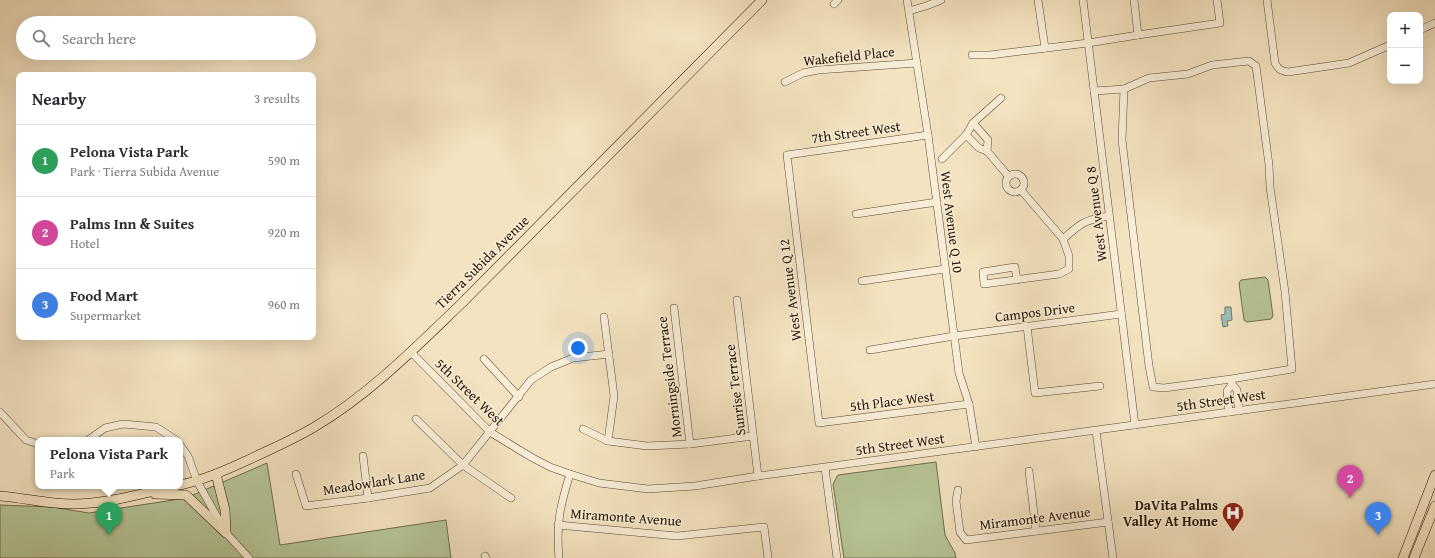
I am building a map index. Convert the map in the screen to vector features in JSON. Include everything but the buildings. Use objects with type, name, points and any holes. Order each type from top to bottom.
[{"type":"main road","name":"Tierra Subida Avenue","points":[[183,484],[216,474],[285,443],[316,426],[372,386],[411,352],[762,0]]},
{"type":"main road","points":[[216,474],[225,510],[226,533]]},
{"type":"main road","points":[[1403,558],[1435,475]]},
{"type":"main road","points":[[0,496],[47,503],[73,504],[95,503],[162,489]]},
{"type":"main road","points":[[1431,515],[1428,512],[1428,508],[1435,489]]},
{"type":"main road","points":[[140,494],[186,495],[226,533]]},
{"type":"main road","points":[[1416,555],[1435,506]]},
{"type":"main road","points":[[1416,555],[1415,545],[1422,522],[1420,514]]},
{"type":"street","name":"West Avenue Q 10","points":[[907,0],[928,135],[959,373],[969,404],[976,447]]},
{"type":"street","points":[[909,11],[941,0]]},
{"type":"street","points":[[1038,0],[1045,48]]},
{"type":"street","name":"West Avenue Q 8","points":[[1083,0],[1135,425]]},
{"type":"street","points":[[1134,0],[1138,35]]},
{"type":"street","points":[[972,55],[990,56],[1220,23],[1217,0]]},
{"type":"street","points":[[1267,0],[1275,63],[1277,68],[1281,71],[1288,72],[1345,64],[1387,46]]},
{"type":"street","points":[[1423,29],[1435,23]]},
{"type":"street","points":[[1094,91],[1124,89],[1149,78],[1188,74],[1212,65],[1249,61],[1256,66],[1269,165],[1270,187],[1286,292],[1292,369],[1231,381],[1164,388],[1153,386],[1149,366],[1122,140],[1124,89]]},
{"type":"street","name":"Wakefield Place","points":[[785,82],[803,73],[818,70],[917,63]]},
{"type":"street","points":[[942,159],[966,135],[973,123],[1002,98]]},
{"type":"street","points":[[973,123],[988,140],[987,151]]},
{"type":"street","name":"7th Street West","points":[[787,155],[928,135]]},
{"type":"street","points":[[966,135],[979,148],[987,151],[1009,177]]},
{"type":"street","name":"West Avenue Q 12","points":[[787,155],[819,423]]},
{"type":"street","points":[[1014,174],[1021,177],[1024,182],[1021,190],[1016,192],[1008,190],[1006,182],[1009,177],[1014,174]]},
{"type":"street","points":[[1017,280],[1015,267],[983,272],[984,284],[1017,280],[1059,274],[1069,270],[1069,256],[1062,239],[1021,190]]},
{"type":"street","points":[[856,214],[937,202]]},
{"type":"street","points":[[1062,239],[1090,219],[1109,216]]},
{"type":"street","points":[[862,281],[945,269]]},
{"type":"street","name":"Sunrise Terrace","points":[[737,300],[758,476]]},
{"type":"street","name":"Morningside Terrace","points":[[674,308],[690,444]]},
{"type":"street","name":"Campos Drive","points":[[870,350],[954,336],[1121,314]]},
{"type":"street","points":[[604,317],[614,396],[608,441]]},
{"type":"street","points":[[1027,326],[1035,393],[1100,386]]},
{"type":"street","name":"5th Street West","points":[[411,352],[490,432],[531,457],[550,467],[599,483],[648,489],[696,486],[758,476],[1435,384]]},
{"type":"street","name":"Meadowlark Lane","points":[[296,474],[306,506],[430,488],[463,465],[519,397],[531,380],[551,367],[573,358],[609,354]]},
{"type":"street","points":[[484,359],[519,397]]},
{"type":"street","points":[[1231,381],[1238,390],[1239,411]]},
{"type":"street","points":[[1229,412],[1227,391],[1231,381]]},
{"type":"street","name":"5th Place West","points":[[819,423],[969,404]]},
{"type":"street","points":[[0,412],[26,440],[35,443]]},
{"type":"street","points":[[416,419],[463,465],[511,498]]},
{"type":"street","points":[[92,437],[105,428],[123,424],[156,427],[171,437]]},
{"type":"street","points":[[584,429],[608,441],[647,446],[690,444],[753,436]]},
{"type":"street","points":[[1096,431],[1113,558]]},
{"type":"street","points":[[183,450],[188,456],[197,481],[226,533],[249,558]]},
{"type":"street","points":[[363,456],[368,498]]},
{"type":"street","points":[[825,468],[836,558]]},
{"type":"street","points":[[1029,471],[1036,532]]},
{"type":"street","points":[[559,558],[558,525],[563,498],[570,474]]},
{"type":"street","name":"Miramonte Avenue","points":[[958,490],[956,501],[960,532],[966,540],[1108,522]]},
{"type":"street","name":"Miramonte Avenue","points":[[558,525],[676,536],[764,527],[768,558]]},
{"type":"green space","points":[[1265,277],[1268,280],[1273,316],[1271,319],[1247,322],[1244,320],[1239,283],[1241,280]]},
{"type":"green space","points":[[936,462],[945,535],[955,553],[956,558],[844,558],[833,484],[838,475]]},
{"type":"green space","points":[[267,463],[280,545],[446,520],[451,558],[0,558],[0,505],[52,507],[89,513],[186,498]]},
{"type":"water","points":[[1225,307],[1231,307],[1232,320],[1227,321],[1228,326],[1223,327],[1221,315],[1225,314]]},
{"type":"place","name":"Palms Inn & Suites","points":[[1350,498]]},
{"type":"place","name":"DaVita Palms Valley At Home","points":[[1233,532]]},
{"type":"place","name":"Pelona Vista Park","points":[[109,535]]},
{"type":"place","name":"Food Mart","points":[[1378,535]]}]
